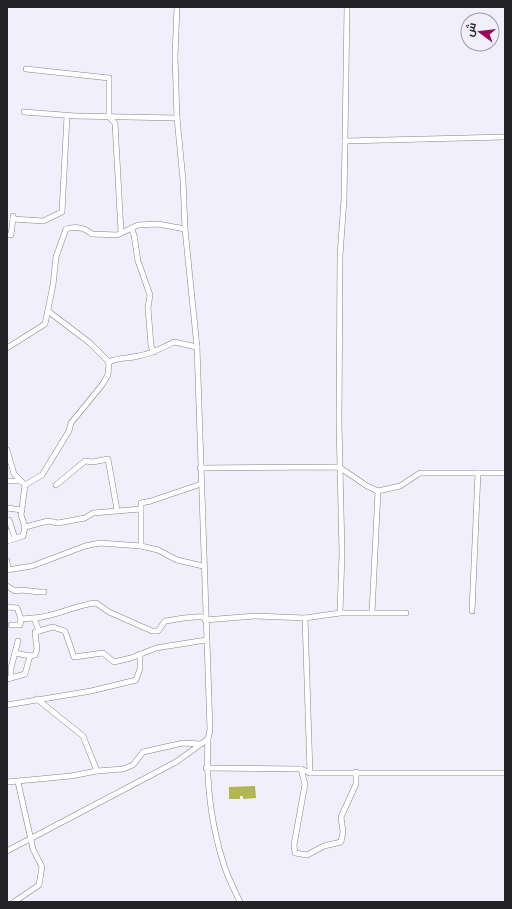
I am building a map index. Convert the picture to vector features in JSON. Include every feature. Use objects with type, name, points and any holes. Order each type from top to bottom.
[{"type":"street","points":[[177,7],[175,56],[177,118],[183,180],[185,229],[197,347],[203,566],[210,730],[206,768],[212,814],[223,862],[240,902]]},
{"type":"street","points":[[340,613],[342,553],[341,476],[339,466],[340,256],[344,199],[347,7]]},
{"type":"street","points":[[26,69],[108,76],[110,79],[109,117],[115,123],[121,232]]},
{"type":"street","points":[[24,112],[68,116],[177,118]]},
{"type":"street","points":[[7,235],[11,234],[13,217],[43,221],[62,212],[68,116]]},
{"type":"street","points":[[345,141],[505,137]]},
{"type":"street","points":[[7,348],[45,324],[56,257],[66,229],[73,227],[85,228],[92,234],[117,234],[138,226],[158,224],[185,229]]},
{"type":"street","points":[[131,228],[134,235],[138,261],[150,295],[148,308],[151,346],[154,352]]},
{"type":"street","points":[[25,485],[42,475],[69,431],[71,423],[108,375],[109,362],[90,343],[48,311]]},
{"type":"street","points":[[109,362],[116,358],[136,357],[154,352],[174,342],[197,347]]},
{"type":"street","points":[[7,450],[14,474],[25,485]]},
{"type":"street","points":[[56,484],[85,461],[92,462],[108,459],[117,510]]},
{"type":"street","points":[[200,468],[339,466],[378,491],[400,486],[420,473],[505,473]]},
{"type":"street","points":[[472,611],[478,473]]},
{"type":"street","points":[[7,481],[20,481]]},
{"type":"street","points":[[141,546],[142,503],[201,484]]},
{"type":"street","points":[[11,540],[23,536],[25,527],[22,521],[22,510],[25,485]]},
{"type":"street","points":[[372,613],[378,491]]},
{"type":"street","points":[[7,508],[22,510]]},
{"type":"street","points":[[25,527],[48,521],[58,523],[85,518],[93,513],[141,509]]},
{"type":"street","points":[[7,520],[9,520],[11,540]]},
{"type":"street","points":[[7,531],[11,540]]},
{"type":"street","points":[[7,561],[8,570],[32,566],[85,546],[100,543],[141,546],[158,550],[177,560],[203,566]]},
{"type":"street","points":[[7,586],[15,591],[22,589],[44,592]]},
{"type":"street","points":[[21,619],[49,617],[70,608],[96,603],[109,612],[152,631],[158,631],[165,621],[182,620],[188,616],[205,618],[255,616],[305,618],[340,613],[406,613]]},
{"type":"street","points":[[7,607],[17,608],[21,619],[20,626],[11,625]]},
{"type":"street","points":[[34,618],[39,630]]},
{"type":"street","points":[[305,618],[310,773]]},
{"type":"street","points":[[15,653],[30,656],[35,655],[37,649],[35,632],[53,627],[65,631],[74,657],[103,653],[114,662],[156,648],[206,640]]},
{"type":"street","points":[[18,641],[10,668],[9,678],[25,674],[30,656]]},
{"type":"street","points":[[7,705],[91,691],[136,680],[140,669],[140,654]]},
{"type":"street","points":[[36,699],[83,736],[97,771]]},
{"type":"street","points":[[7,851],[31,840],[76,814],[176,762],[208,739]]},
{"type":"street","points":[[7,782],[18,782],[71,776],[97,771],[123,769],[133,765],[143,752],[183,742],[201,744]]},
{"type":"street","points":[[206,768],[301,769],[310,773],[505,773]]},
{"type":"street","points":[[301,769],[305,784],[294,845],[295,853],[307,855],[324,846],[341,842],[343,832],[341,817],[356,784],[356,772]]},
{"type":"street","points":[[14,902],[39,885],[42,876],[42,867],[33,849],[18,782]]},
{"type":"green space","points":[[255,786],[256,798],[243,799],[243,796],[240,796],[240,799],[229,799],[229,787]]}]
